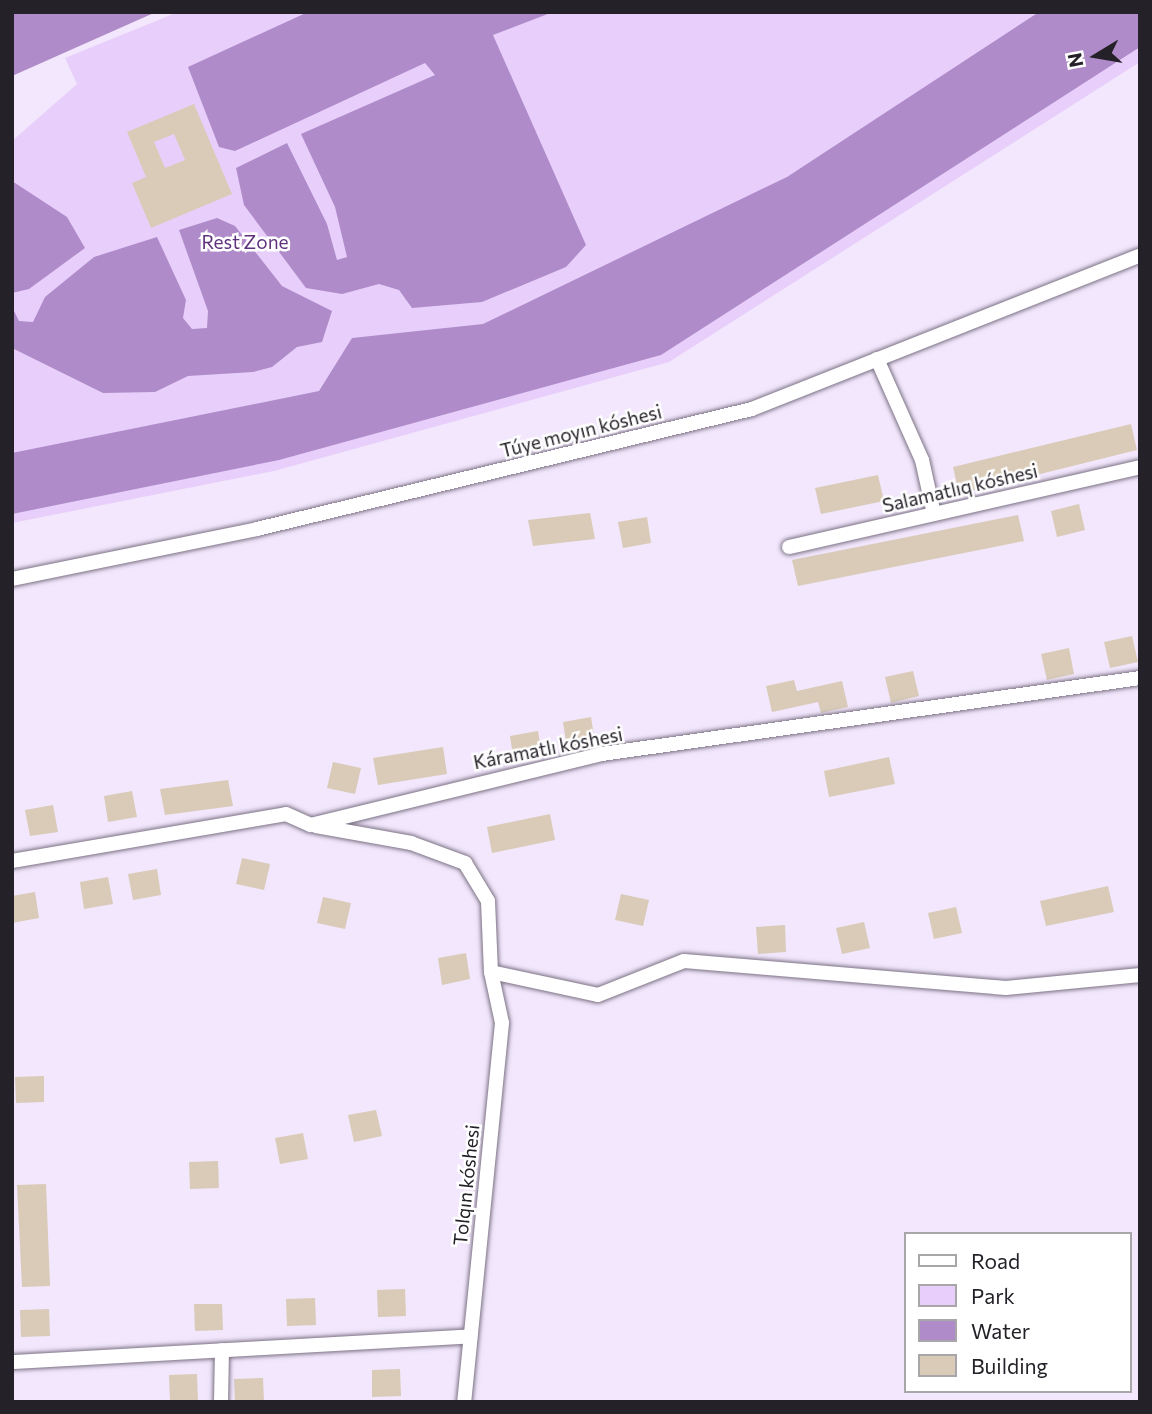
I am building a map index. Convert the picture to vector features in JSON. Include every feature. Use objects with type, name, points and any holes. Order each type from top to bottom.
[{"type":"street","name":"Túye moyın kóshesi","points":[[12,579],[257,529],[752,409],[1140,255]]},
{"type":"street","points":[[877,359],[922,460],[934,514]]},
{"type":"street","name":"Salamatlıq kóshesi","points":[[789,547],[1140,467]]},
{"type":"street","name":"Káramatlı kóshesi","points":[[312,825],[602,754],[1140,678]]},
{"type":"street","points":[[12,861],[286,814],[312,825]]},
{"type":"street","name":"Tolqın kóshesi","points":[[312,825],[411,843],[465,863],[488,901],[491,972],[502,1023],[464,1402]]},
{"type":"street","points":[[491,972],[598,995],[684,961],[1006,988],[1140,975]]},
{"type":"street","points":[[12,1362],[470,1336]]},
{"type":"street","points":[[221,1402],[222,1350]]},
{"type":"green space","name":"Rest Zone","points":[[178,12],[1140,12],[1140,62],[669,362],[274,471],[12,523],[12,141],[77,84],[65,58]]},
{"type":"water","points":[[12,12],[156,12],[12,76]]},
{"type":"water","points":[[308,12],[553,12],[493,35],[586,245],[566,267],[482,302],[412,308],[399,290],[379,284],[342,294],[306,288],[244,205],[236,168],[287,143],[327,224],[337,260],[347,257],[335,207],[301,134],[435,75],[425,63],[235,151],[219,147],[188,67]]},
{"type":"water","points":[[1039,12],[1140,12],[1140,47],[661,355],[279,460],[12,514],[12,453],[319,391],[352,338],[483,324],[787,177]]},
{"type":"water","points":[[12,181],[67,217],[85,248],[29,289],[12,293]]},
{"type":"water","points":[[217,218],[235,226],[282,286],[332,311],[322,342],[297,347],[272,367],[253,372],[188,376],[155,392],[103,393],[12,348],[12,307],[19,321],[33,322],[45,297],[94,257],[157,237],[186,300],[183,318],[192,329],[207,328],[208,311],[179,230]]},
{"type":"building","points":[[194,104],[232,194],[151,228],[132,183],[146,177],[127,132]],"holes":[[[174,134],[185,160],[165,168],[154,142]]]},
{"type":"building","points":[[1131,424],[1137,450],[959,494],[953,467]]},
{"type":"building","points":[[878,475],[884,501],[821,514],[815,488]]},
{"type":"building","points":[[1079,504],[1085,530],[1057,537],[1051,511]]},
{"type":"building","points":[[590,513],[595,539],[533,546],[528,520]]},
{"type":"building","points":[[1018,515],[1024,541],[798,586],[792,560]]},
{"type":"building","points":[[647,517],[651,543],[623,548],[618,522]]},
{"type":"building","points":[[1132,636],[1138,662],[1110,668],[1104,642]]},
{"type":"building","points":[[1069,648],[1074,674],[1047,680],[1041,654]]},
{"type":"building","points":[[913,671],[919,696],[891,703],[885,677]]},
{"type":"building","points":[[794,680],[797,691],[842,681],[848,707],[821,713],[818,702],[772,712],[766,686]]},
{"type":"building","points":[[591,717],[595,743],[567,748],[563,722]]},
{"type":"building","points":[[538,731],[542,757],[514,762],[510,736]]},
{"type":"building","points":[[443,747],[447,774],[378,785],[373,758]]},
{"type":"building","points":[[889,757],[895,784],[829,797],[824,771]]},
{"type":"building","points":[[333,762],[361,768],[355,794],[327,788]]},
{"type":"building","points":[[228,780],[233,806],[165,815],[160,789]]},
{"type":"building","points":[[132,791],[137,817],[108,822],[104,796]]},
{"type":"building","points":[[53,805],[58,832],[30,836],[25,810]]},
{"type":"building","points":[[550,814],[555,840],[492,853],[487,827]]},
{"type":"building","points":[[242,858],[270,864],[264,890],[236,884]]},
{"type":"building","points":[[157,869],[161,895],[133,900],[128,874]]},
{"type":"building","points":[[108,877],[113,904],[84,909],[80,882]]},
{"type":"building","points":[[1108,886],[1114,912],[1046,926],[1040,901]]},
{"type":"building","points":[[35,892],[39,918],[12,923],[12,896]]},
{"type":"building","points":[[621,894],[649,900],[643,926],[615,920]]},
{"type":"building","points":[[323,897],[351,903],[345,929],[317,923]]},
{"type":"building","points":[[956,907],[962,933],[934,939],[928,913]]},
{"type":"building","points":[[864,922],[870,948],[842,954],[836,928]]},
{"type":"building","points":[[785,925],[786,952],[758,954],[756,927]]},
{"type":"building","points":[[466,953],[470,979],[442,985],[438,958]]},
{"type":"building","points":[[44,1076],[44,1102],[16,1103],[15,1077]]},
{"type":"building","points":[[376,1110],[382,1136],[354,1142],[348,1115]]},
{"type":"building","points":[[303,1133],[308,1159],[280,1164],[275,1138]]},
{"type":"building","points":[[218,1161],[219,1188],[190,1189],[189,1162]]},
{"type":"building","points":[[46,1184],[50,1286],[22,1287],[17,1185]]},
{"type":"building","points":[[405,1289],[406,1316],[378,1317],[377,1290]]},
{"type":"building","points":[[315,1298],[316,1325],[287,1326],[286,1299]]},
{"type":"building","points":[[194,1304],[222,1304],[223,1330],[195,1331]]},
{"type":"building","points":[[49,1309],[50,1336],[21,1337],[20,1310]]},
{"type":"building","points":[[400,1369],[401,1396],[372,1397],[372,1370]]},
{"type":"building","points":[[197,1374],[198,1401],[170,1402],[169,1375]]},
{"type":"building","points":[[263,1378],[264,1402],[235,1402],[234,1379]]}]
